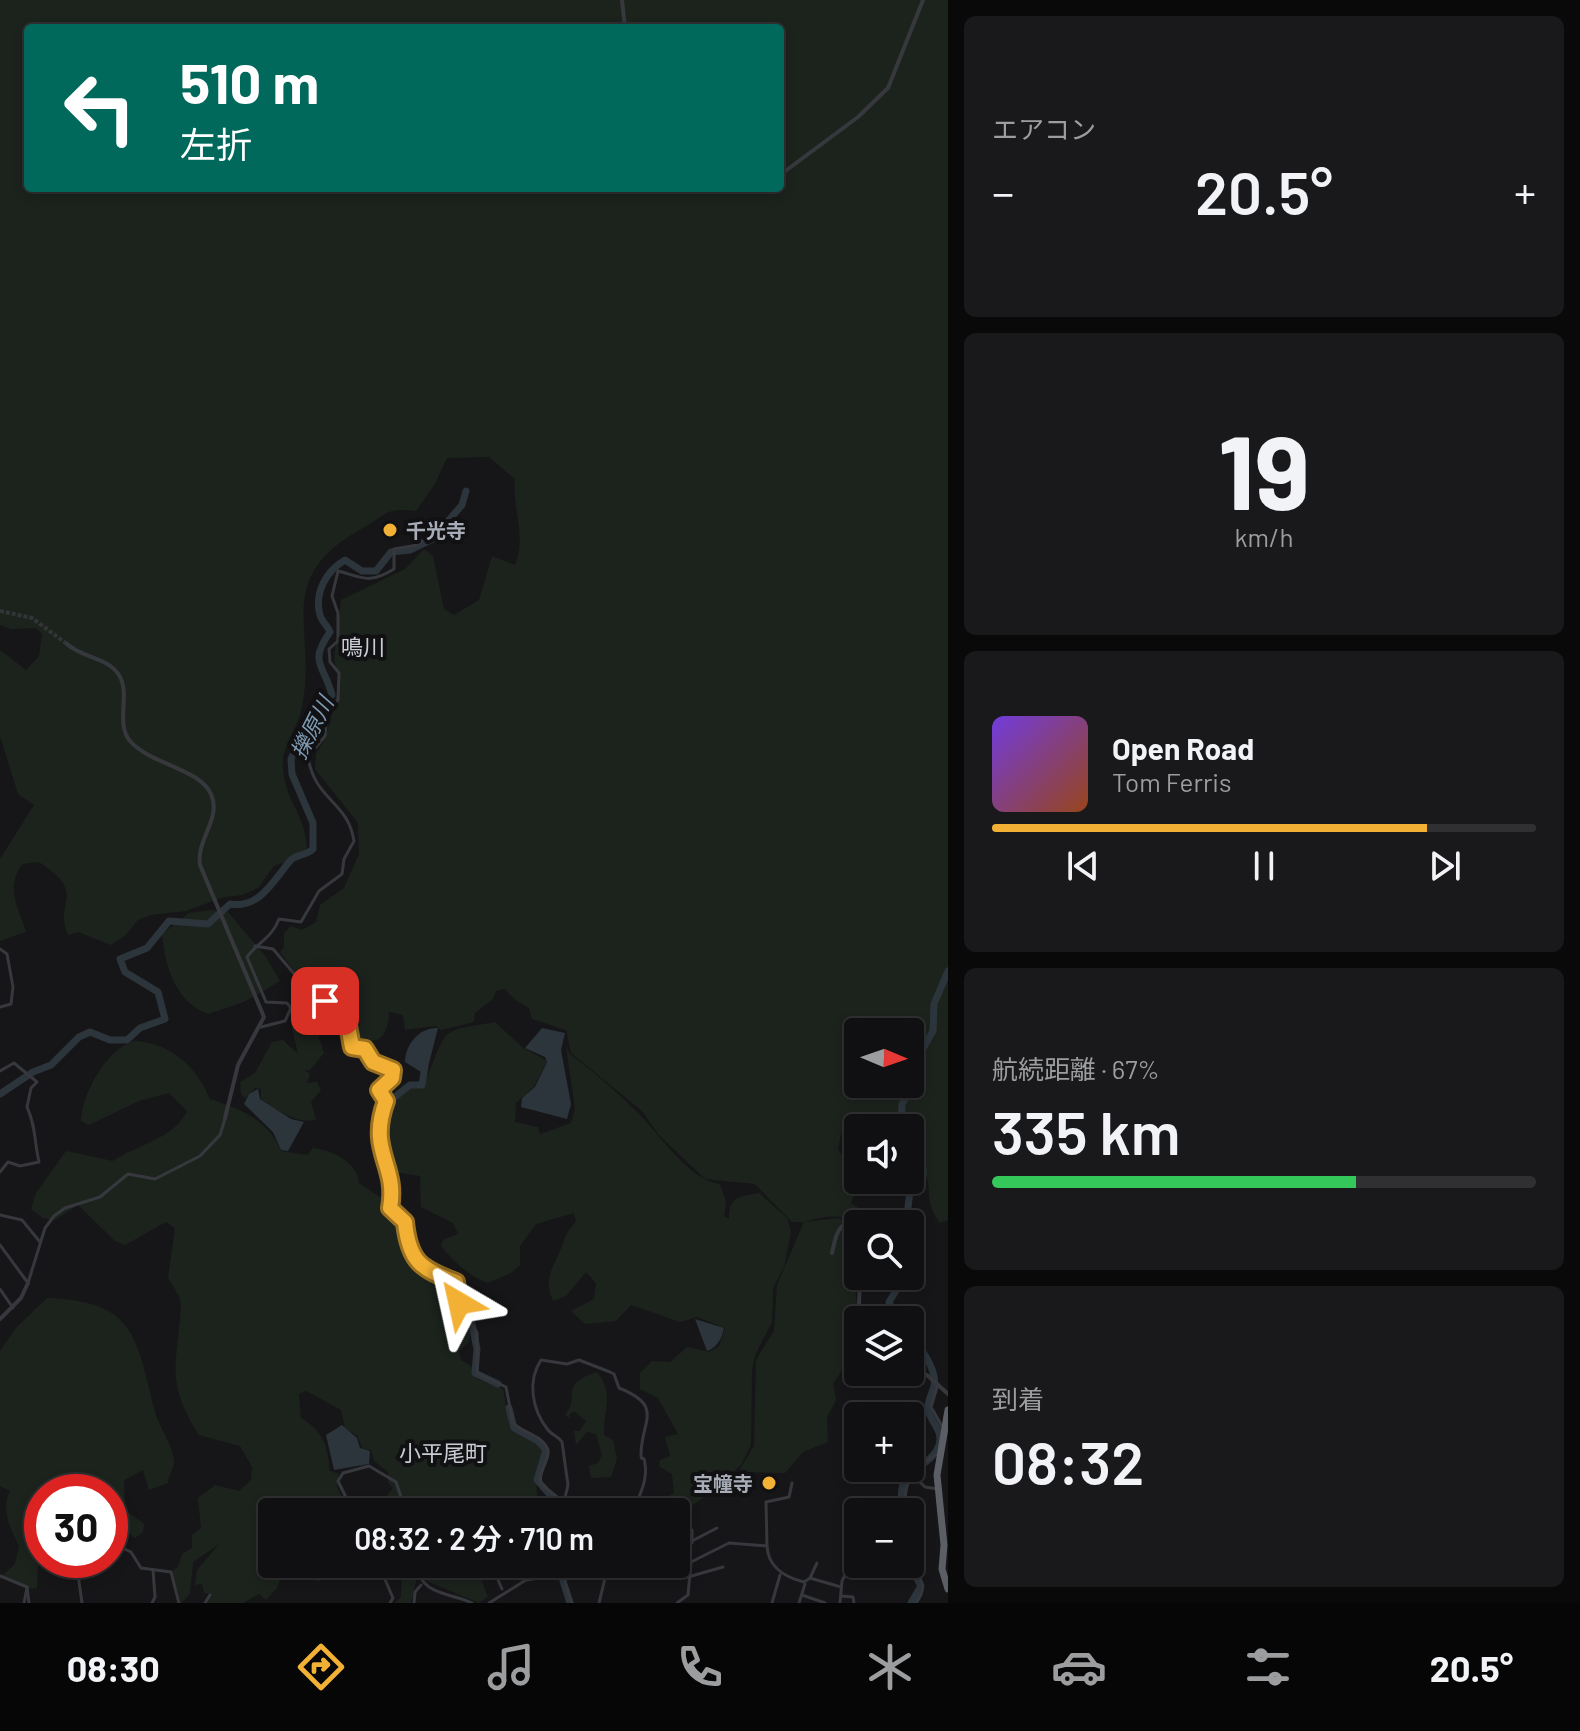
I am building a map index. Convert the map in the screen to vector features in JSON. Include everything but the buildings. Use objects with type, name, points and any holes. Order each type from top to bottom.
[{"type":"highway","points":[[948,1410],[940,1452],[938,1489],[945,1515],[942,1569],[948,1589]]},
{"type":"street","points":[[622,0],[625,24]]},
{"type":"street","points":[[784,172],[858,117],[888,88],[923,0]]},
{"type":"street","points":[[261,1027],[285,1021],[291,1008],[287,1003],[266,1002],[247,957],[255,946],[269,939],[279,919],[301,922],[319,891],[342,874],[344,859],[354,841],[345,813],[329,801],[312,781],[308,757],[325,736],[327,712],[338,698],[339,673],[330,662],[329,649],[338,641],[338,613],[332,596],[338,571],[356,579],[382,577],[394,569],[394,549],[418,545],[439,524]]},
{"type":"street","points":[[0,1319],[13,1308],[28,1283],[40,1242],[49,1222],[59,1211],[100,1197],[124,1176],[132,1174],[155,1179],[200,1156],[220,1135],[242,1055],[261,1027],[262,1008],[200,865],[201,840],[214,810],[210,790],[200,780],[146,754],[128,739],[124,729],[123,683],[118,673],[110,665],[77,653],[67,644]]},
{"type":"street","points":[[255,946],[273,949],[307,989],[323,985],[325,1001],[346,1015],[352,1047],[365,1049],[373,1062],[392,1068],[392,1078],[379,1090],[386,1101],[379,1147],[393,1181],[391,1212],[405,1222],[406,1236],[418,1263],[458,1285],[458,1301],[477,1333],[477,1373],[503,1383],[513,1423],[538,1438],[548,1449],[549,1457],[541,1467],[539,1480],[558,1498]]},
{"type":"street","points":[[0,949],[7,954],[13,987],[11,1004],[0,1007]]},
{"type":"street","points":[[0,1071],[14,1063],[37,1082],[27,1107],[35,1122],[33,1138],[39,1162],[20,1166],[8,1162],[0,1172]]},
{"type":"street","points":[[0,1215],[22,1220],[40,1242]]},
{"type":"street","points":[[832,1253],[836,1235],[844,1225]]},
{"type":"street","points":[[0,1245],[28,1283]]},
{"type":"street","points":[[0,1289],[13,1308]]},
{"type":"street","points":[[567,1498],[562,1442],[549,1432],[533,1402],[534,1370],[541,1360],[567,1364],[579,1360],[610,1372],[619,1388],[643,1403],[650,1419],[641,1456],[645,1465],[639,1498]]},
{"type":"street","points":[[924,1377],[938,1384],[948,1394]]},
{"type":"street","points":[[938,1384],[932,1412],[944,1429]]},
{"type":"street","points":[[924,1463],[940,1452]]},
{"type":"street","points":[[346,1498],[338,1481],[343,1473],[369,1466],[396,1482],[401,1498]]},
{"type":"street","points":[[920,1482],[925,1487],[938,1489]]},
{"type":"street","points":[[772,1603],[780,1575],[775,1561],[768,1556],[766,1502],[789,1497],[792,1483]]},
{"type":"street","points":[[692,1530],[692,1541],[717,1528]]},
{"type":"street","points":[[690,1567],[691,1562],[729,1543],[767,1546]]},
{"type":"street","points":[[128,1551],[141,1568],[171,1572],[179,1603]]},
{"type":"street","points":[[799,1603],[804,1582],[810,1578],[817,1563]]},
{"type":"street","points":[[690,1576],[722,1566]]},
{"type":"street","points":[[152,1603],[155,1597],[153,1570]]},
{"type":"street","points":[[780,1575],[804,1582]]},
{"type":"street","points":[[0,1576],[27,1587],[27,1603]]},
{"type":"street","points":[[79,1578],[82,1603]]},
{"type":"street","points":[[383,1578],[393,1598],[390,1603]]},
{"type":"street","points":[[420,1578],[427,1587]]},
{"type":"street","points":[[497,1578],[503,1591]]},
{"type":"street","points":[[489,1603],[503,1591],[526,1580],[539,1578]]},
{"type":"street","points":[[565,1578],[572,1603]]},
{"type":"street","points":[[599,1603],[605,1578]]},
{"type":"street","points":[[677,1603],[688,1595],[688,1578]]},
{"type":"street","points":[[810,1578],[841,1587]]},
{"type":"street","points":[[840,1603],[845,1578]]},
{"type":"street","points":[[916,1603],[924,1591],[921,1578]]},
{"type":"street","points":[[416,1579],[421,1585],[472,1603]]},
{"type":"street","points":[[414,1603],[415,1592],[421,1585]]},
{"type":"street","points":[[205,1603],[210,1595]]},
{"type":"street","points":[[802,1595],[825,1603]]},
{"type":"street","points":[[841,1596],[853,1597],[854,1603]]},
{"type":"shaded area","points":[[0,0],[948,0],[948,1220],[940,1223],[932,1209],[924,1170],[924,1114],[844,1114],[838,1149],[844,1157],[844,1194],[854,1194],[851,1203],[862,1210],[844,1210],[844,1218],[820,1218],[805,1222],[840,1218],[844,1222],[844,1290],[856,1290],[859,1306],[844,1306],[844,1367],[833,1384],[836,1400],[827,1417],[828,1442],[803,1452],[785,1473],[738,1472],[754,1446],[756,1360],[774,1331],[777,1285],[804,1222],[792,1222],[755,1184],[705,1179],[658,1134],[642,1111],[571,1053],[566,1030],[532,1019],[529,1008],[515,1000],[505,989],[496,991],[493,999],[475,1013],[474,1022],[441,1030],[436,1026],[405,1030],[403,1015],[389,1012],[382,1037],[365,1040],[356,1037],[348,1016],[328,1002],[324,984],[306,987],[280,952],[284,947],[284,933],[291,926],[302,930],[316,922],[320,905],[344,888],[359,854],[358,823],[315,769],[316,754],[325,739],[340,683],[334,660],[341,600],[405,569],[424,549],[433,556],[444,609],[454,615],[479,600],[492,556],[515,565],[518,555],[515,479],[489,457],[447,458],[435,484],[416,511],[386,513],[333,548],[315,568],[307,588],[304,610],[305,682],[301,711],[283,760],[288,791],[304,829],[307,854],[274,866],[258,888],[242,895],[224,897],[186,911],[151,915],[138,920],[125,936],[111,945],[78,932],[68,935],[64,923],[67,898],[63,882],[39,862],[22,864],[14,882],[15,898],[26,932],[0,941],[0,859],[34,805],[18,794],[0,736],[0,650],[26,670],[39,656],[42,634],[36,628],[11,629],[0,625]]},
{"type":"shaded area","points":[[210,910],[228,912],[266,957],[280,981],[244,1002],[208,1014],[187,1001],[174,982],[162,934],[189,913]]},
{"type":"shaded area","points":[[295,1011],[321,1028],[319,1038],[324,1053],[310,1070],[305,1070],[310,1074],[307,1083],[317,1082],[321,1090],[311,1102],[316,1119],[309,1121],[287,1115],[261,1099],[261,1089],[255,1088],[245,1098],[241,1094],[240,1082],[255,1073],[272,1042],[283,1040],[298,1054],[291,1024]]},
{"type":"shaded area","points":[[495,1022],[522,1047],[547,1061],[534,1087],[516,1103],[515,1122],[538,1127],[540,1134],[571,1123],[575,1109],[566,1046],[570,1054],[637,1112],[685,1165],[708,1181],[720,1184],[726,1202],[724,1216],[729,1219],[731,1205],[738,1198],[759,1193],[787,1218],[791,1232],[784,1267],[773,1288],[772,1322],[755,1355],[752,1371],[751,1445],[741,1465],[690,1506],[690,1498],[666,1498],[674,1493],[672,1474],[659,1466],[660,1460],[670,1456],[665,1437],[678,1434],[658,1398],[640,1389],[640,1373],[652,1361],[670,1362],[687,1347],[709,1352],[719,1346],[725,1328],[697,1317],[680,1322],[631,1305],[616,1321],[585,1324],[571,1311],[594,1299],[596,1283],[586,1272],[566,1296],[553,1301],[550,1275],[566,1236],[576,1222],[574,1213],[536,1224],[520,1246],[520,1265],[511,1273],[487,1283],[480,1280],[461,1267],[441,1246],[443,1240],[458,1234],[453,1223],[421,1207],[420,1176],[393,1172],[384,1146],[383,1132],[389,1107],[396,1097],[407,1090],[422,1086],[445,1036],[465,1027]]},
{"type":"shaded area","points":[[438,1028],[426,1075],[405,1062],[406,1055],[415,1038],[425,1030]]},
{"type":"shaded area","points":[[542,1028],[565,1033],[561,1050],[571,1104],[567,1119],[521,1107],[522,1098],[535,1087],[547,1062],[545,1057],[525,1048]]},
{"type":"shaded area","points":[[134,1041],[160,1046],[171,1052],[190,1067],[210,1099],[252,1117],[269,1131],[281,1151],[307,1155],[313,1148],[335,1154],[354,1169],[359,1183],[387,1202],[389,1212],[403,1228],[403,1239],[411,1258],[425,1272],[453,1285],[454,1305],[472,1328],[468,1343],[459,1351],[461,1360],[471,1366],[477,1379],[503,1389],[510,1426],[544,1449],[536,1476],[537,1498],[386,1498],[393,1488],[388,1482],[388,1472],[374,1461],[371,1450],[363,1449],[357,1436],[345,1428],[341,1410],[306,1391],[299,1394],[301,1418],[315,1428],[323,1440],[330,1471],[339,1474],[337,1487],[343,1498],[258,1498],[258,1578],[280,1578],[277,1588],[266,1600],[259,1594],[243,1603],[207,1603],[212,1594],[204,1593],[202,1584],[195,1585],[197,1570],[219,1544],[193,1562],[190,1594],[181,1603],[172,1571],[178,1567],[182,1554],[192,1548],[192,1535],[201,1528],[198,1498],[215,1485],[239,1491],[251,1480],[252,1467],[240,1446],[199,1435],[181,1400],[176,1359],[181,1306],[168,1278],[175,1228],[166,1222],[125,1245],[115,1241],[78,1205],[55,1220],[43,1218],[31,1209],[36,1193],[66,1151],[113,1161],[164,1135],[181,1121],[187,1111],[169,1093],[139,1101],[89,1125],[81,1121],[86,1098],[97,1074],[124,1046]]},
{"type":"shaded area","points":[[258,1089],[260,1099],[291,1119],[304,1122],[288,1151],[281,1150],[273,1132],[244,1104],[249,1094]]},
{"type":"shaded area","points":[[47,1298],[97,1306],[114,1315],[126,1326],[135,1341],[156,1415],[174,1463],[168,1483],[149,1490],[143,1470],[128,1478],[128,1474],[24,1474],[24,1578],[37,1578],[37,1588],[31,1589],[2,1576],[15,1564],[19,1546],[7,1513],[10,1491],[0,1486],[0,1351],[16,1328]]},
{"type":"shaded area","points":[[695,1319],[724,1328],[711,1350],[707,1351]]},
{"type":"shaded area","points":[[597,1372],[607,1395],[604,1435],[613,1440],[617,1459],[611,1477],[591,1478],[589,1466],[598,1463],[602,1455],[596,1434],[587,1432],[576,1445],[574,1431],[580,1431],[586,1421],[574,1411],[569,1415],[571,1419],[565,1415],[574,1386]]},
{"type":"shaded area","points":[[342,1425],[357,1438],[360,1448],[370,1451],[369,1464],[334,1470],[326,1435]]},
{"type":"shaded area","points":[[128,1512],[144,1524],[143,1532],[135,1538],[128,1533]]},
{"type":"shaded area","points":[[402,1578],[417,1578],[411,1603],[395,1603],[401,1597]]},
{"type":"shaded area","points":[[419,1578],[481,1578],[488,1597],[479,1603]]},
{"type":"waterway","name":"擽原川","points":[[0,1094],[33,1072],[51,1065],[79,1037],[90,1032],[110,1040],[127,1040],[140,1028],[165,1019],[158,992],[125,972],[120,959],[147,948],[169,921],[208,924],[230,904],[258,898],[292,859],[313,849],[313,823],[292,774],[291,759],[298,745],[309,735],[316,710],[332,695],[319,657],[330,632],[319,607],[323,583],[332,570],[345,560],[362,571],[376,571],[391,552],[410,550],[445,533],[449,520],[462,505],[466,491]]},
{"type":"waterway","points":[[902,1114],[902,1104],[912,1088],[917,1059],[933,1031],[934,1004],[948,971]]},
{"type":"waterway","points":[[380,1140],[387,1103],[410,1085],[422,1085],[425,1066]]},
{"type":"waterway","points":[[390,1171],[395,1189],[392,1210],[413,1259],[425,1272],[455,1284],[456,1302],[463,1311]]},
{"type":"waterway","points":[[908,1210],[910,1194]]},
{"type":"waterway","points":[[891,1306],[889,1302],[896,1290]]},
{"type":"waterway","points":[[472,1324],[477,1349],[475,1373],[498,1384]]},
{"type":"waterway","points":[[901,1498],[907,1477],[934,1454],[940,1440],[939,1431],[928,1410],[935,1380],[924,1354]]},
{"type":"waterway","points":[[509,1408],[514,1428],[538,1441],[546,1450],[537,1480],[553,1498]]},
{"type":"waterway","points":[[564,1578],[570,1603]]},
{"type":"waterway","points":[[911,1603],[921,1586],[917,1578]]},
{"type":"tunnel","points":[[0,611],[32,618],[67,644]]},
{"type":"place","name":"千光寺","points":[[390,530]]},
{"type":"place","name":"宝幢寺","points":[[769,1483]]},
{"type":"district","name":"鳴川","points":[[363,646]]},
{"type":"district","name":"小平尾町","points":[[443,1452]]},
{"type":"route","points":[[325,1001],[346,1015],[347,1034],[352,1047],[365,1049],[373,1062],[387,1065],[393,1070],[392,1078],[379,1090],[386,1101],[380,1122],[379,1147],[393,1181],[391,1212],[405,1222],[406,1236],[418,1263],[425,1270],[456,1282],[459,1303]]}]
